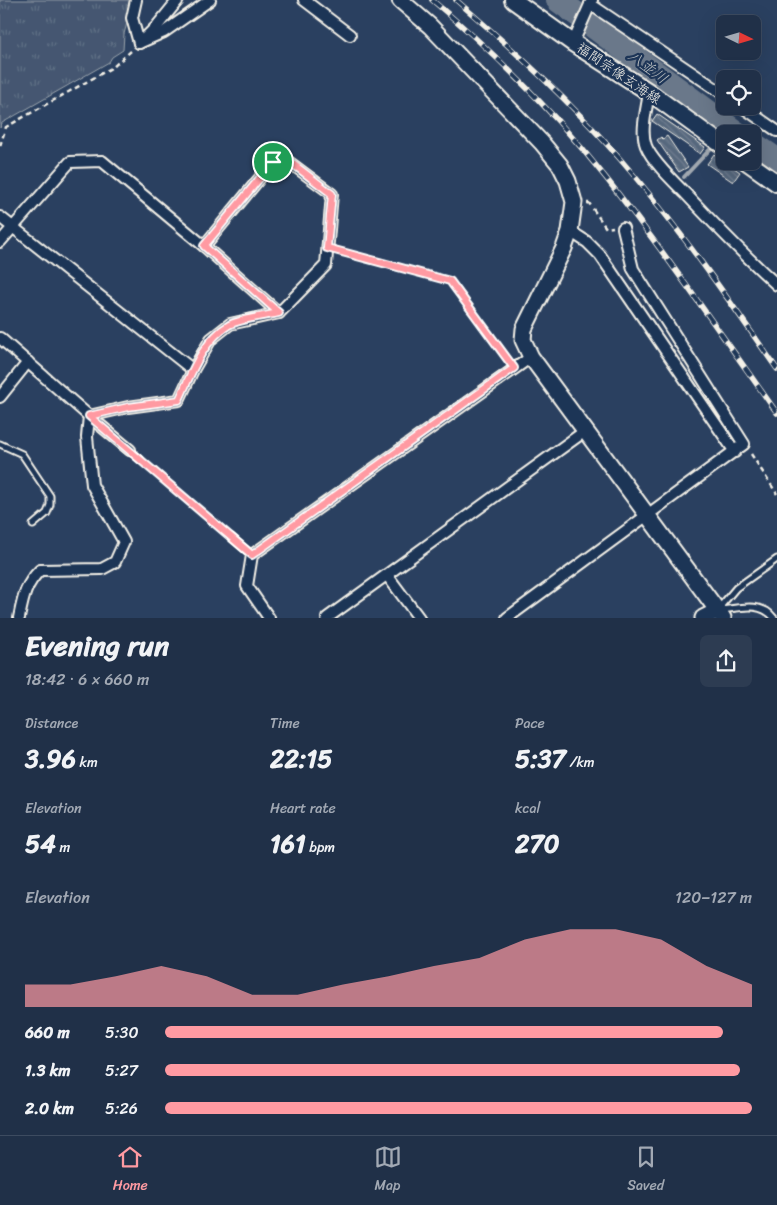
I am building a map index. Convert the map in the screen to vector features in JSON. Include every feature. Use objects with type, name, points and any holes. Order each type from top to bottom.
[{"type":"main road","name":"福間宗像玄海線","points":[[513,0],[576,37],[716,140]]},
{"type":"main road","points":[[759,170],[777,183]]},
{"type":"street","points":[[136,0],[132,18],[139,43]]},
{"type":"street","points":[[139,43],[157,26],[178,0]]},
{"type":"street","points":[[139,43],[164,32],[210,0]]},
{"type":"street","points":[[304,0],[350,35]]},
{"type":"street","points":[[400,0],[430,26],[542,143],[560,165],[574,202],[570,231],[564,248],[524,329],[523,340],[530,357],[646,516],[714,616]]},
{"type":"street","points":[[576,37],[590,4],[716,89]]},
{"type":"street","points":[[649,92],[644,131],[646,146],[661,168],[734,246],[777,285]]},
{"type":"street","points":[[754,115],[777,131]]},
{"type":"street","points":[[89,416],[128,407],[179,400],[193,370],[211,339],[230,324],[279,313],[326,265],[332,194],[285,158],[273,162],[204,246]]},
{"type":"street","points":[[0,242],[70,162],[102,161],[204,246],[279,313]]},
{"type":"street","points":[[0,217],[193,370]]},
{"type":"street","points":[[507,618],[744,444],[633,269],[623,228]]},
{"type":"street","points":[[570,231],[587,242],[600,255],[735,452]]},
{"type":"street","points":[[0,338],[130,450]]},
{"type":"street","points":[[269,618],[247,586],[252,555],[530,357]]},
{"type":"street","points":[[0,397],[28,362]]},
{"type":"street","points":[[19,618],[24,596],[31,579],[40,570],[102,569],[115,562],[124,542],[92,485],[87,437],[89,416]]},
{"type":"street","points":[[327,618],[585,431]]},
{"type":"street","points":[[387,575],[419,618]]},
{"type":"lane","points":[[0,444],[22,454],[50,496],[50,505],[47,513],[33,525]]},
{"type":"lane","points":[[130,450],[140,459]]},
{"type":"lane","points":[[231,537],[252,555]]},
{"type":"lane","points":[[714,616],[736,588],[777,559]]},
{"type":"lane","points":[[714,616],[755,606],[764,609],[774,618]]},
{"type":"path","points":[[0,146],[6,127],[113,67],[139,43]]},
{"type":"path","points":[[589,203],[606,228]]},
{"type":"path","points":[[327,248],[450,281],[514,368]]},
{"type":"path","points":[[744,444],[777,494]]},
{"type":"path","points":[[140,459],[231,537]]},
{"type":"green space","points":[[0,0],[133,0],[124,34],[123,50],[112,57],[109,62],[2,123],[0,128]]},
{"type":"building","points":[[657,114],[705,147],[700,154],[652,121]]},
{"type":"building","points":[[667,136],[688,167],[679,172],[657,140]]},
{"type":"building","points":[[714,154],[716,155],[716,170],[737,170],[740,172],[733,182],[707,164]]},
{"type":"waterway","name":"八並川","points":[[558,0],[726,125]]},
{"type":"waterway","points":[[684,177],[715,144]]},
{"type":"waterway","name":"八並川","points":[[761,149],[777,160]]},
{"type":"railway","points":[[432,0],[501,62],[566,130],[672,265],[777,413]]},
{"type":"railway","points":[[456,0],[541,76],[620,159],[682,235],[777,369]]},
{"type":"route","points":[[285,158],[332,194],[327,248],[450,281],[514,368],[252,555],[89,416],[128,407],[179,400],[193,370],[211,339],[230,324],[279,313],[204,246],[273,162],[285,158]]}]
